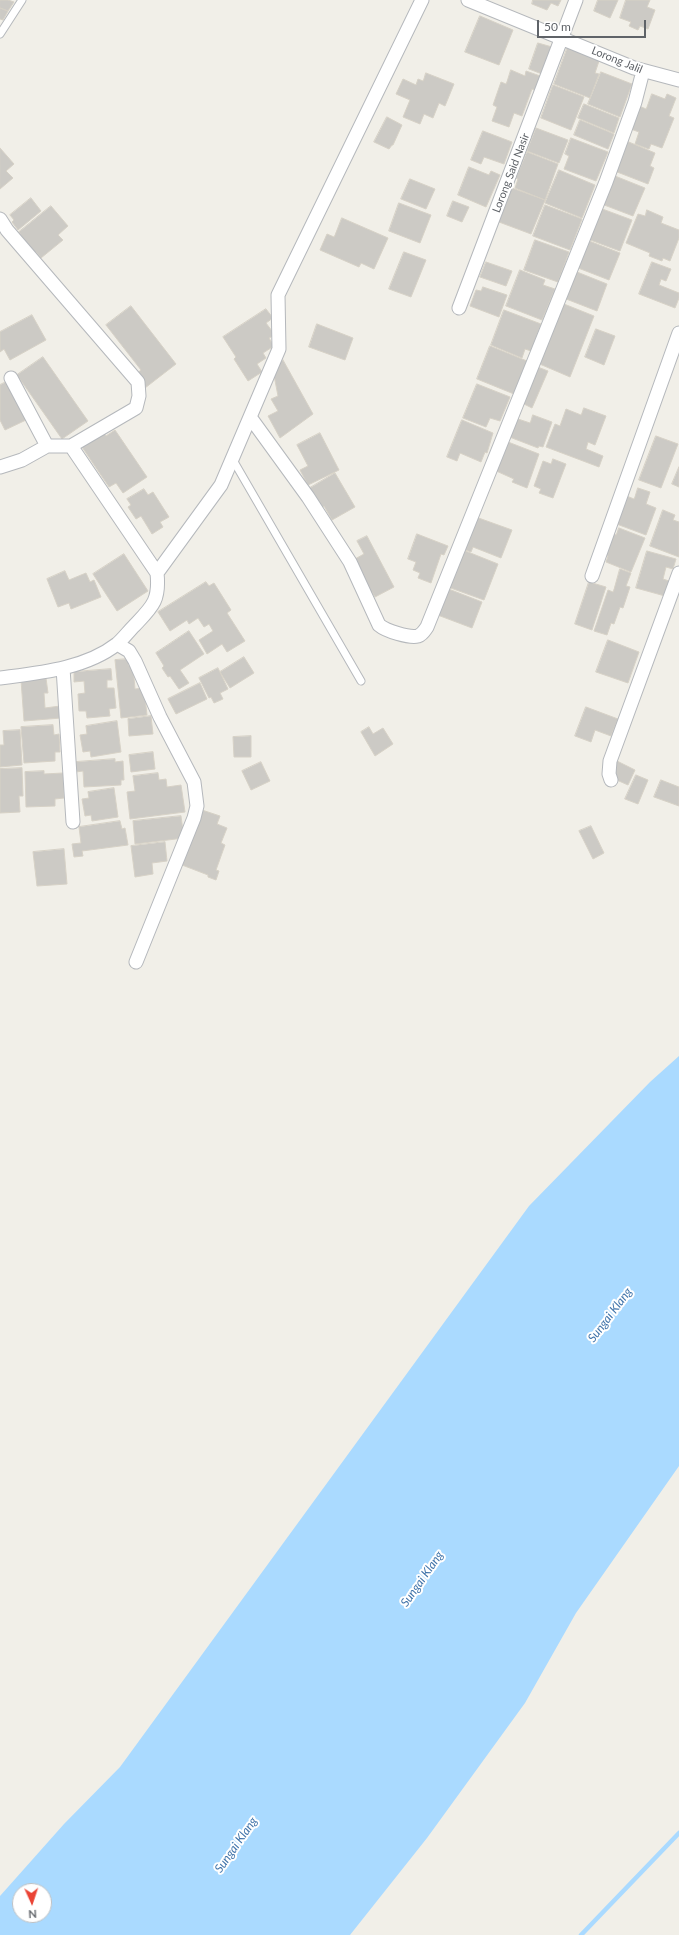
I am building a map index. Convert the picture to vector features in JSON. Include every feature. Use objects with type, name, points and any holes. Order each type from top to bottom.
[{"type":"street","points":[[157,573],[212,499],[233,460],[279,348],[278,295],[422,0]]},
{"type":"street","name":"Lorong Jalil","points":[[468,0],[489,4],[643,71],[679,80]]},
{"type":"street","name":"Lorong Said Nasir","points":[[459,308],[576,0]]},
{"type":"street","points":[[250,417],[308,497],[350,562],[378,625],[384,630],[392,632],[417,636],[423,633],[606,182],[635,102],[643,71]]},
{"type":"street","points":[[0,219],[7,230],[138,382],[139,396],[136,408],[71,446],[47,446],[22,460],[0,467]]},
{"type":"street","points":[[592,576],[679,333]]},
{"type":"street","points":[[11,378],[47,446]]},
{"type":"street","points":[[0,678],[62,668],[100,654],[117,644],[152,606],[159,590],[157,573],[71,446]]},
{"type":"street","points":[[611,780],[609,774],[610,761],[679,573]]},
{"type":"street","points":[[117,644],[129,651],[135,661],[160,717],[194,782],[197,806],[194,818],[136,962]]},
{"type":"street","points":[[62,668],[73,822]]},
{"type":"lane","points":[[0,34],[22,0]]},
{"type":"lane","points":[[233,460],[361,681]]},
{"type":"water","name":"Sungai Klang","points":[[679,1056],[679,1466],[576,1613],[525,1703],[427,1838],[350,1935],[0,1935],[0,1896],[64,1824],[120,1767],[529,1206],[650,1082]]},
{"type":"building","points":[[0,0],[14,2],[8,11],[0,8]]},
{"type":"building","points":[[533,0],[561,0],[558,6],[551,3],[547,10],[532,4]]},
{"type":"building","points":[[598,0],[618,0],[610,18],[594,11]]},
{"type":"building","points":[[626,0],[650,0],[647,7],[655,10],[648,29],[640,26],[638,30],[629,26],[631,22],[620,18]]},
{"type":"building","points":[[0,8],[8,11],[3,20],[0,19]]},
{"type":"building","points":[[480,16],[513,30],[499,65],[465,52]]},
{"type":"building","points":[[538,43],[552,47],[542,74],[529,69]]},
{"type":"building","points":[[568,46],[600,58],[595,73],[599,74],[590,98],[554,84]]},
{"type":"building","points":[[511,70],[525,76],[526,71],[543,77],[538,92],[532,89],[522,116],[514,113],[509,127],[492,121],[497,107],[493,105],[501,82],[506,84]]},
{"type":"building","points":[[601,72],[632,84],[620,117],[588,104]]},
{"type":"building","points":[[426,73],[454,84],[445,106],[439,103],[433,118],[424,114],[420,124],[403,117],[410,100],[396,94],[403,79],[416,85],[418,79],[423,81]]},
{"type":"building","points":[[553,85],[584,97],[571,130],[541,118]]},
{"type":"building","points":[[652,94],[665,99],[667,94],[676,98],[669,116],[674,118],[662,148],[651,144],[649,149],[635,144],[639,132],[628,128],[637,105],[646,109]]},
{"type":"building","points":[[584,104],[619,118],[614,133],[578,118]]},
{"type":"building","points":[[387,117],[402,125],[393,145],[389,149],[374,142]]},
{"type":"building","points":[[580,120],[614,134],[608,149],[574,135]]},
{"type":"building","points":[[536,128],[568,140],[559,163],[527,151]]},
{"type":"building","points":[[483,131],[512,142],[504,164],[484,157],[481,164],[471,160]]},
{"type":"building","points":[[571,138],[608,152],[596,181],[564,169],[569,156],[565,154]]},
{"type":"building","points":[[624,140],[655,153],[650,166],[654,168],[648,184],[612,170]]},
{"type":"building","points":[[0,148],[14,164],[6,171],[13,178],[0,189]]},
{"type":"building","points":[[527,152],[558,164],[545,200],[515,188],[518,179],[516,178]]},
{"type":"building","points":[[469,167],[489,175],[491,171],[500,175],[486,207],[458,195]]},
{"type":"building","points":[[559,170],[595,185],[582,218],[545,203]]},
{"type":"building","points":[[610,174],[645,188],[633,216],[599,203]]},
{"type":"building","points":[[410,179],[435,189],[426,209],[401,199]]},
{"type":"building","points":[[512,188],[545,200],[531,234],[499,222]]},
{"type":"building","points":[[31,198],[41,211],[18,230],[12,222],[14,220],[10,215]]},
{"type":"building","points":[[453,201],[469,207],[462,222],[447,216]]},
{"type":"building","points":[[399,203],[431,215],[420,243],[389,231]]},
{"type":"building","points":[[545,205],[582,219],[570,250],[533,236]]},
{"type":"building","points":[[51,206],[68,226],[58,235],[63,240],[41,258],[36,252],[32,256],[19,241],[23,238],[19,232]]},
{"type":"building","points":[[597,207],[632,220],[620,251],[585,238]]},
{"type":"building","points":[[647,210],[663,217],[661,223],[679,230],[679,238],[670,261],[663,258],[662,261],[649,256],[650,253],[626,243],[638,214],[645,216]]},
{"type":"building","points":[[342,218],[388,238],[374,269],[361,263],[359,267],[320,250],[327,234],[334,237]]},
{"type":"building","points":[[584,239],[620,253],[609,280],[573,266]]},
{"type":"building","points":[[535,240],[569,252],[558,282],[524,270]]},
{"type":"building","points":[[404,252],[426,260],[411,297],[389,289]]},
{"type":"building","points":[[486,262],[512,271],[506,286],[480,277]]},
{"type":"building","points":[[652,262],[671,269],[666,281],[661,279],[659,285],[679,293],[679,298],[675,308],[639,294]]},
{"type":"building","points":[[520,270],[545,280],[543,285],[555,289],[542,320],[506,306]]},
{"type":"building","points":[[572,270],[607,284],[597,311],[561,297]]},
{"type":"building","points":[[483,287],[507,295],[499,317],[470,306],[476,290],[481,291]]},
{"type":"building","points":[[559,302],[594,316],[570,377],[535,362]]},
{"type":"building","points":[[131,306],[176,364],[145,388],[135,375],[141,370],[106,325]]},
{"type":"building","points":[[266,309],[273,318],[266,323],[275,335],[269,338],[274,346],[263,353],[266,358],[257,364],[262,372],[248,381],[234,359],[236,357],[223,337]]},
{"type":"building","points":[[504,310],[541,324],[531,351],[525,349],[522,358],[491,345]]},
{"type":"building","points":[[32,315],[46,340],[10,360],[4,349],[0,352],[0,332]]},
{"type":"building","points":[[317,324],[353,338],[345,360],[309,347]]},
{"type":"building","points":[[596,329],[615,336],[604,365],[585,357]]},
{"type":"building","points":[[490,346],[527,361],[514,394],[477,379]]},
{"type":"building","points":[[43,357],[88,421],[62,439],[17,375]]},
{"type":"building","points":[[283,360],[313,414],[280,438],[268,416],[278,411],[271,399],[278,396],[273,370]]},
{"type":"building","points":[[535,366],[548,371],[532,408],[520,402]]},
{"type":"building","points":[[8,381],[26,420],[5,430],[0,420],[0,385]]},
{"type":"building","points":[[477,384],[510,397],[500,421],[490,418],[486,427],[463,418]]},
{"type":"building","points":[[584,408],[606,416],[595,445],[588,442],[586,449],[603,456],[599,467],[546,447],[555,424],[560,426],[566,409],[581,415]]},
{"type":"building","points":[[533,415],[552,422],[543,447],[539,446],[538,448],[507,436],[515,418],[530,423]]},
{"type":"building","points":[[462,420],[493,433],[487,453],[485,452],[481,462],[460,453],[457,461],[447,457]]},
{"type":"building","points":[[101,429],[106,436],[115,430],[147,477],[123,493],[116,483],[109,487],[80,444]]},
{"type":"building","points":[[320,433],[339,470],[308,485],[300,470],[308,466],[297,445]]},
{"type":"building","points":[[656,436],[678,444],[661,488],[639,480]]},
{"type":"building","points":[[508,442],[539,454],[527,488],[512,482],[514,479],[494,470]]},
{"type":"building","points":[[553,459],[566,464],[553,498],[539,493],[541,489],[534,486],[543,461],[551,464]]},
{"type":"building","points":[[679,467],[679,487],[672,484]]},
{"type":"building","points":[[335,473],[355,507],[332,520],[324,506],[321,508],[310,488]]},
{"type":"building","points":[[638,488],[650,492],[646,504],[656,508],[646,535],[614,523],[624,495],[634,499]]},
{"type":"building","points":[[144,489],[148,495],[153,492],[169,517],[160,522],[163,527],[152,534],[141,516],[136,519],[128,507],[131,505],[127,499]]},
{"type":"building","points":[[663,510],[675,515],[673,520],[679,522],[679,557],[650,546]]},
{"type":"building","points":[[473,516],[512,530],[501,558],[473,547],[471,552],[460,548]]},
{"type":"building","points":[[619,528],[645,538],[631,572],[606,562],[608,556],[602,554],[610,532],[616,535]]},
{"type":"building","points":[[417,534],[448,546],[444,555],[441,554],[431,583],[418,578],[420,573],[413,570],[416,562],[408,559]]},
{"type":"building","points":[[367,536],[394,587],[375,597],[372,592],[366,596],[361,585],[367,582],[355,559],[364,554],[357,541]]},
{"type":"building","points":[[463,550],[498,564],[484,600],[448,587]]},
{"type":"building","points":[[647,551],[676,559],[673,569],[666,567],[663,579],[669,581],[665,596],[636,588]]},
{"type":"building","points":[[124,554],[148,591],[117,611],[93,574]]},
{"type":"building","points":[[620,569],[631,573],[626,586],[630,587],[623,608],[620,607],[614,624],[611,623],[607,635],[594,631],[608,590],[613,592]]},
{"type":"building","points":[[65,571],[69,580],[86,573],[90,582],[94,580],[101,597],[71,609],[69,603],[58,607],[47,579]]},
{"type":"building","points":[[206,582],[209,586],[214,583],[231,610],[227,613],[245,641],[227,652],[222,644],[207,654],[199,640],[213,631],[209,624],[204,627],[198,618],[189,624],[187,620],[170,631],[158,612]]},
{"type":"building","points":[[589,582],[606,587],[592,630],[575,624]]},
{"type":"building","points":[[446,588],[482,602],[472,628],[435,614]]},
{"type":"building","points":[[189,631],[204,654],[180,670],[189,683],[179,689],[162,668],[164,666],[156,653]]},
{"type":"building","points":[[608,640],[639,652],[628,683],[596,672]]},
{"type":"building","points":[[244,657],[254,673],[230,688],[220,672]]},
{"type":"building","points":[[128,659],[129,666],[133,666],[135,689],[144,688],[147,715],[121,718],[115,660]]},
{"type":"building","points":[[218,668],[228,689],[220,693],[223,699],[214,703],[211,697],[209,698],[199,678]]},
{"type":"building","points":[[111,669],[112,680],[107,680],[107,688],[114,688],[116,708],[109,709],[110,716],[87,718],[86,711],[79,711],[78,694],[85,693],[84,681],[74,682],[74,672]]},
{"type":"building","points":[[46,678],[48,693],[44,693],[45,708],[60,706],[61,718],[24,721],[21,680]]},
{"type":"building","points":[[200,683],[207,699],[176,714],[168,699]]},
{"type":"building","points":[[586,707],[618,719],[611,736],[595,730],[591,742],[575,736]]},
{"type":"building","points":[[151,716],[153,734],[129,736],[128,719]]},
{"type":"building","points":[[117,721],[121,752],[91,757],[90,751],[83,752],[80,735],[87,734],[86,726]]},
{"type":"building","points":[[53,725],[54,735],[59,734],[60,752],[55,752],[55,761],[24,763],[21,727]]},
{"type":"building","points":[[369,727],[373,734],[383,728],[393,744],[375,756],[361,732]]},
{"type":"building","points":[[20,730],[22,765],[0,767],[0,745],[4,745],[3,731]]},
{"type":"building","points":[[251,736],[251,757],[234,757],[233,737]]},
{"type":"building","points":[[153,752],[155,769],[131,772],[129,755]]},
{"type":"building","points":[[115,759],[115,762],[123,761],[124,780],[121,780],[121,785],[84,787],[83,771],[76,772],[76,762]]},
{"type":"building","points":[[617,761],[635,770],[628,785],[610,777]]},
{"type":"building","points":[[261,762],[270,781],[251,790],[242,771]]},
{"type":"building","points":[[22,768],[23,796],[19,796],[20,812],[0,813],[0,769]]},
{"type":"building","points":[[44,771],[44,774],[63,773],[64,798],[55,799],[55,806],[26,807],[25,772]]},
{"type":"building","points":[[158,773],[159,780],[166,779],[167,787],[181,785],[185,812],[130,819],[127,792],[135,791],[133,776]]},
{"type":"building","points":[[636,775],[648,780],[638,804],[625,799]]},
{"type":"building","points":[[661,780],[679,787],[679,806],[654,797]]},
{"type":"building","points":[[114,788],[118,817],[92,821],[91,815],[85,816],[82,799],[89,798],[88,792]]},
{"type":"building","points":[[202,810],[220,816],[217,824],[227,828],[221,843],[225,845],[216,870],[219,871],[216,880],[208,877],[208,875],[182,865]]},
{"type":"building","points":[[181,816],[184,838],[135,844],[133,821]]},
{"type":"building","points":[[120,821],[122,829],[125,828],[128,845],[82,851],[83,856],[74,857],[72,844],[81,843],[79,827]]},
{"type":"building","points":[[591,826],[604,853],[593,859],[579,831]]},
{"type":"building","points":[[165,842],[167,861],[152,863],[153,874],[135,877],[131,846]]},
{"type":"building","points":[[64,849],[67,884],[37,886],[33,852]]},
{"type":"waterway","points":[[581,1935],[679,1833]]}]
